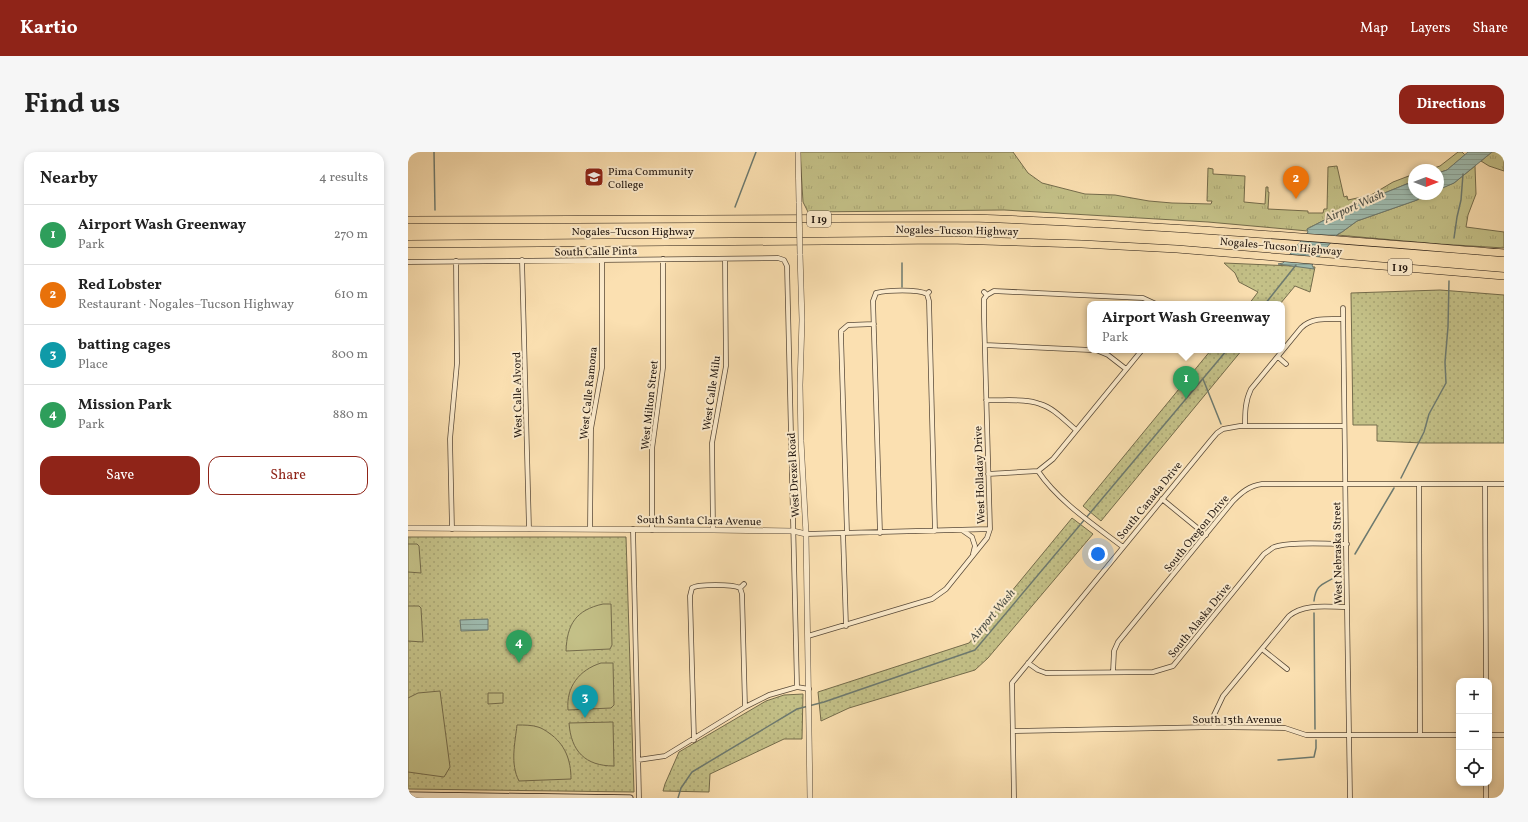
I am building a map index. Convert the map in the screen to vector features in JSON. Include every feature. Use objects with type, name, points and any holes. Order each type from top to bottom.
[{"type":"highway","name":"Nogales–Tucson Highway","points":[[408,220],[971,218],[1107,223],[1304,236],[1504,253]]},
{"type":"highway","name":"Nogales–Tucson Highway","points":[[408,244],[949,240],[1129,246],[1316,260],[1504,277]]},
{"type":"main road","points":[[408,795],[630,798]]},
{"type":"street","name":"West Drexel Road","points":[[798,152],[802,320],[800,385],[801,441],[806,534],[810,713],[810,798]]},
{"type":"street","name":"South Calle Pinta","points":[[408,262],[778,258],[784,260]]},
{"type":"street","name":"West Milton Street","points":[[652,530],[652,449],[663,368],[663,259]]},
{"type":"street","name":"West Calle Milu","points":[[713,530],[712,443],[726,366],[725,259]]},
{"type":"street","name":"West Calle Alvord","points":[[522,260],[529,529]]},
{"type":"street","name":"West Calle Ramona","points":[[590,529],[591,429],[602,368],[602,260]]},
{"type":"street","name":"West Drexel Road","points":[[784,260],[787,266],[797,687]]},
{"type":"street","points":[[452,528],[450,439],[457,363],[456,261]]},
{"type":"street","points":[[880,533],[874,301],[875,292],[884,291],[920,291],[928,293],[935,531]]},
{"type":"street","name":"West Holladay Drive","points":[[808,636],[846,626],[932,599],[946,589],[985,542],[990,529],[986,400],[985,294],[994,291],[1143,298],[1150,301]]},
{"type":"street","name":"West Nebraska Street","points":[[1343,308],[1344,483],[1347,544],[1350,798]]},
{"type":"street","points":[[1285,348],[1301,328],[1310,322],[1321,319],[1343,319]]},
{"type":"street","points":[[840,324],[844,328]]},
{"type":"street","points":[[846,626],[841,336],[844,328],[848,325],[874,324]]},
{"type":"street","points":[[985,345],[1087,350]]},
{"type":"street","points":[[1105,353],[1126,369]]},
{"type":"street","points":[[988,474],[1038,470],[1053,459],[1139,353]]},
{"type":"street","points":[[1245,426],[1247,397],[1251,388],[1281,353]]},
{"type":"street","points":[[1278,357],[1286,364]]},
{"type":"street","points":[[986,400],[1040,403],[1054,412],[1076,430]]},
{"type":"street","name":"South Canada Drive","points":[[1014,798],[1012,683],[1217,433],[1224,429],[1245,426],[1344,426]]},
{"type":"street","points":[[1038,470],[1047,485],[1123,547]]},
{"type":"street","name":"South Oregon Drive","points":[[1113,672],[1114,651],[1118,642],[1233,502],[1242,492],[1250,487],[1262,484],[1344,483],[1504,484]]},
{"type":"street","points":[[1418,484],[1420,734]]},
{"type":"street","points":[[1485,484],[1486,678]]},
{"type":"street","points":[[1162,499],[1206,535]]},
{"type":"street","name":"South Santa Clara Avenue","points":[[408,528],[793,531],[806,534],[990,529]]},
{"type":"street","points":[[632,530],[639,798]]},
{"type":"street","points":[[961,530],[972,537],[975,546],[973,557]]},
{"type":"street","name":"South Alaska Drive","points":[[1028,663],[1038,670],[1046,673],[1153,672],[1173,666],[1264,554],[1274,548],[1288,544],[1347,544]]},
{"type":"street","points":[[688,584],[692,588]]},
{"type":"street","points":[[740,588],[744,584]]},
{"type":"street","points":[[692,588],[696,586],[734,586],[740,588]]},
{"type":"street","points":[[692,588],[690,596],[694,740]]},
{"type":"street","points":[[740,588],[742,594],[745,707]]},
{"type":"street","points":[[1214,727],[1214,715],[1222,696],[1289,616],[1297,610],[1347,607]]},
{"type":"street","points":[[1262,649],[1287,669]]},
{"type":"street","points":[[638,760],[665,756],[694,740],[745,707],[769,695],[797,687],[809,689]]},
{"type":"street","name":"South 13th Avenue","points":[[1013,731],[1214,727],[1285,728],[1306,735],[1456,734]]},
{"type":"street","points":[[1492,735],[1504,735]]},
{"type":"street","points":[[1486,786],[1486,798]]},
{"type":"green space","points":[[800,152],[1013,152],[1028,173],[1042,183],[1085,194],[1115,195],[1149,201],[1172,203],[1211,204],[1212,201],[1207,201],[1208,168],[1213,169],[1213,174],[1245,176],[1244,202],[1265,204],[1266,187],[1268,187],[1268,209],[1308,211],[1308,213],[1323,213],[1324,209],[1327,209],[1328,167],[1337,166],[1344,197],[1347,196],[1348,200],[1371,195],[1393,182],[1408,176],[1408,183],[1350,207],[1307,229],[1308,231],[1208,222],[1004,210],[808,212],[803,202]]},
{"type":"green space","points":[[1458,152],[1462,152],[1465,155],[1447,170],[1444,171],[1444,164],[1443,164]]},
{"type":"green space","points":[[1492,152],[1504,152],[1504,171],[1489,166],[1481,161]]},
{"type":"green space","points":[[1475,166],[1476,194],[1468,215],[1466,227],[1504,232],[1504,248],[1337,235],[1357,221],[1417,200],[1444,200],[1444,187],[1454,183]]},
{"type":"green space","points":[[1224,263],[1315,267],[1310,292],[1295,286],[1282,301],[1251,301],[1258,292],[1239,282],[1235,273]]},
{"type":"green space","points":[[1440,290],[1504,295],[1504,443],[1423,443],[1377,441],[1377,425],[1353,425],[1351,293]]},
{"type":"green space","points":[[1209,353],[1240,353],[1101,521],[1083,506]]},
{"type":"green space","points":[[1072,518],[1093,534],[988,658],[975,670],[849,708],[821,721],[818,692],[969,643]]},
{"type":"green space","points":[[408,537],[626,537],[634,792],[408,789]]},
{"type":"green space","points":[[408,544],[417,544],[419,546],[421,573],[408,572]]},
{"type":"green space","points":[[603,604],[611,604],[612,645],[610,649],[566,651],[568,633],[575,620],[586,610]]},
{"type":"green space","points":[[408,606],[419,606],[421,608],[423,642],[408,641]]},
{"type":"green space","points":[[601,663],[613,663],[614,705],[611,708],[568,710],[569,694],[576,680],[586,670]]},
{"type":"green space","points":[[440,691],[450,767],[444,777],[408,772],[408,698],[418,693]]},
{"type":"green space","points":[[488,693],[503,693],[503,703],[488,704]]},
{"type":"green space","points":[[803,694],[802,739],[784,739],[710,774],[709,792],[663,791],[679,752],[766,701],[784,695]]},
{"type":"green space","points":[[613,722],[614,766],[595,763],[581,755],[573,742],[569,723]]},
{"type":"green space","points":[[517,725],[531,725],[539,727],[555,737],[566,753],[570,765],[571,779],[519,781],[516,774],[514,761],[514,746]]},
{"type":"water","points":[[1468,152],[1492,152],[1454,183],[1444,187],[1444,171]]},
{"type":"water","points":[[1408,183],[1408,200],[1417,200],[1357,221],[1338,234],[1312,265],[1314,269],[1278,264],[1283,263],[1308,232],[1307,229],[1350,207]]},
{"type":"water","points":[[488,619],[488,630],[461,631],[460,620]]},
{"type":"waterway","points":[[434,152],[435,210]]},
{"type":"waterway","points":[[735,207],[756,152]]},
{"type":"waterway","points":[[1454,238],[1461,200],[1463,174]]},
{"type":"waterway","points":[[902,263],[902,287]]},
{"type":"waterway","name":"Airport Wash","points":[[1267,301],[1296,265]]},
{"type":"waterway","points":[[1401,478],[1424,432],[1429,414],[1446,383],[1445,362],[1448,327],[1449,281]]},
{"type":"waterway","name":"Airport Wash","points":[[678,798],[681,788],[692,772],[797,709],[824,702],[975,650],[1224,353]]},
{"type":"waterway","points":[[1203,379],[1221,424]]},
{"type":"waterway","points":[[1355,554],[1394,488]]},
{"type":"waterway","points":[[1314,601],[1319,587],[1338,575]]},
{"type":"waterway","points":[[1314,613],[1315,729]]},
{"type":"waterway","points":[[1278,760],[1314,757],[1316,740]]},
{"type":"place","name":"Pima Community College","points":[[594,177]]},
{"type":"place","name":"Red Lobster","points":[[1296,199]]},
{"type":"place","name":"Airport Wash Greenway","points":[[1186,399]]},
{"type":"place","name":"Mission Park","points":[[519,663]]},
{"type":"place","name":"batting cages","points":[[585,718]]}]
